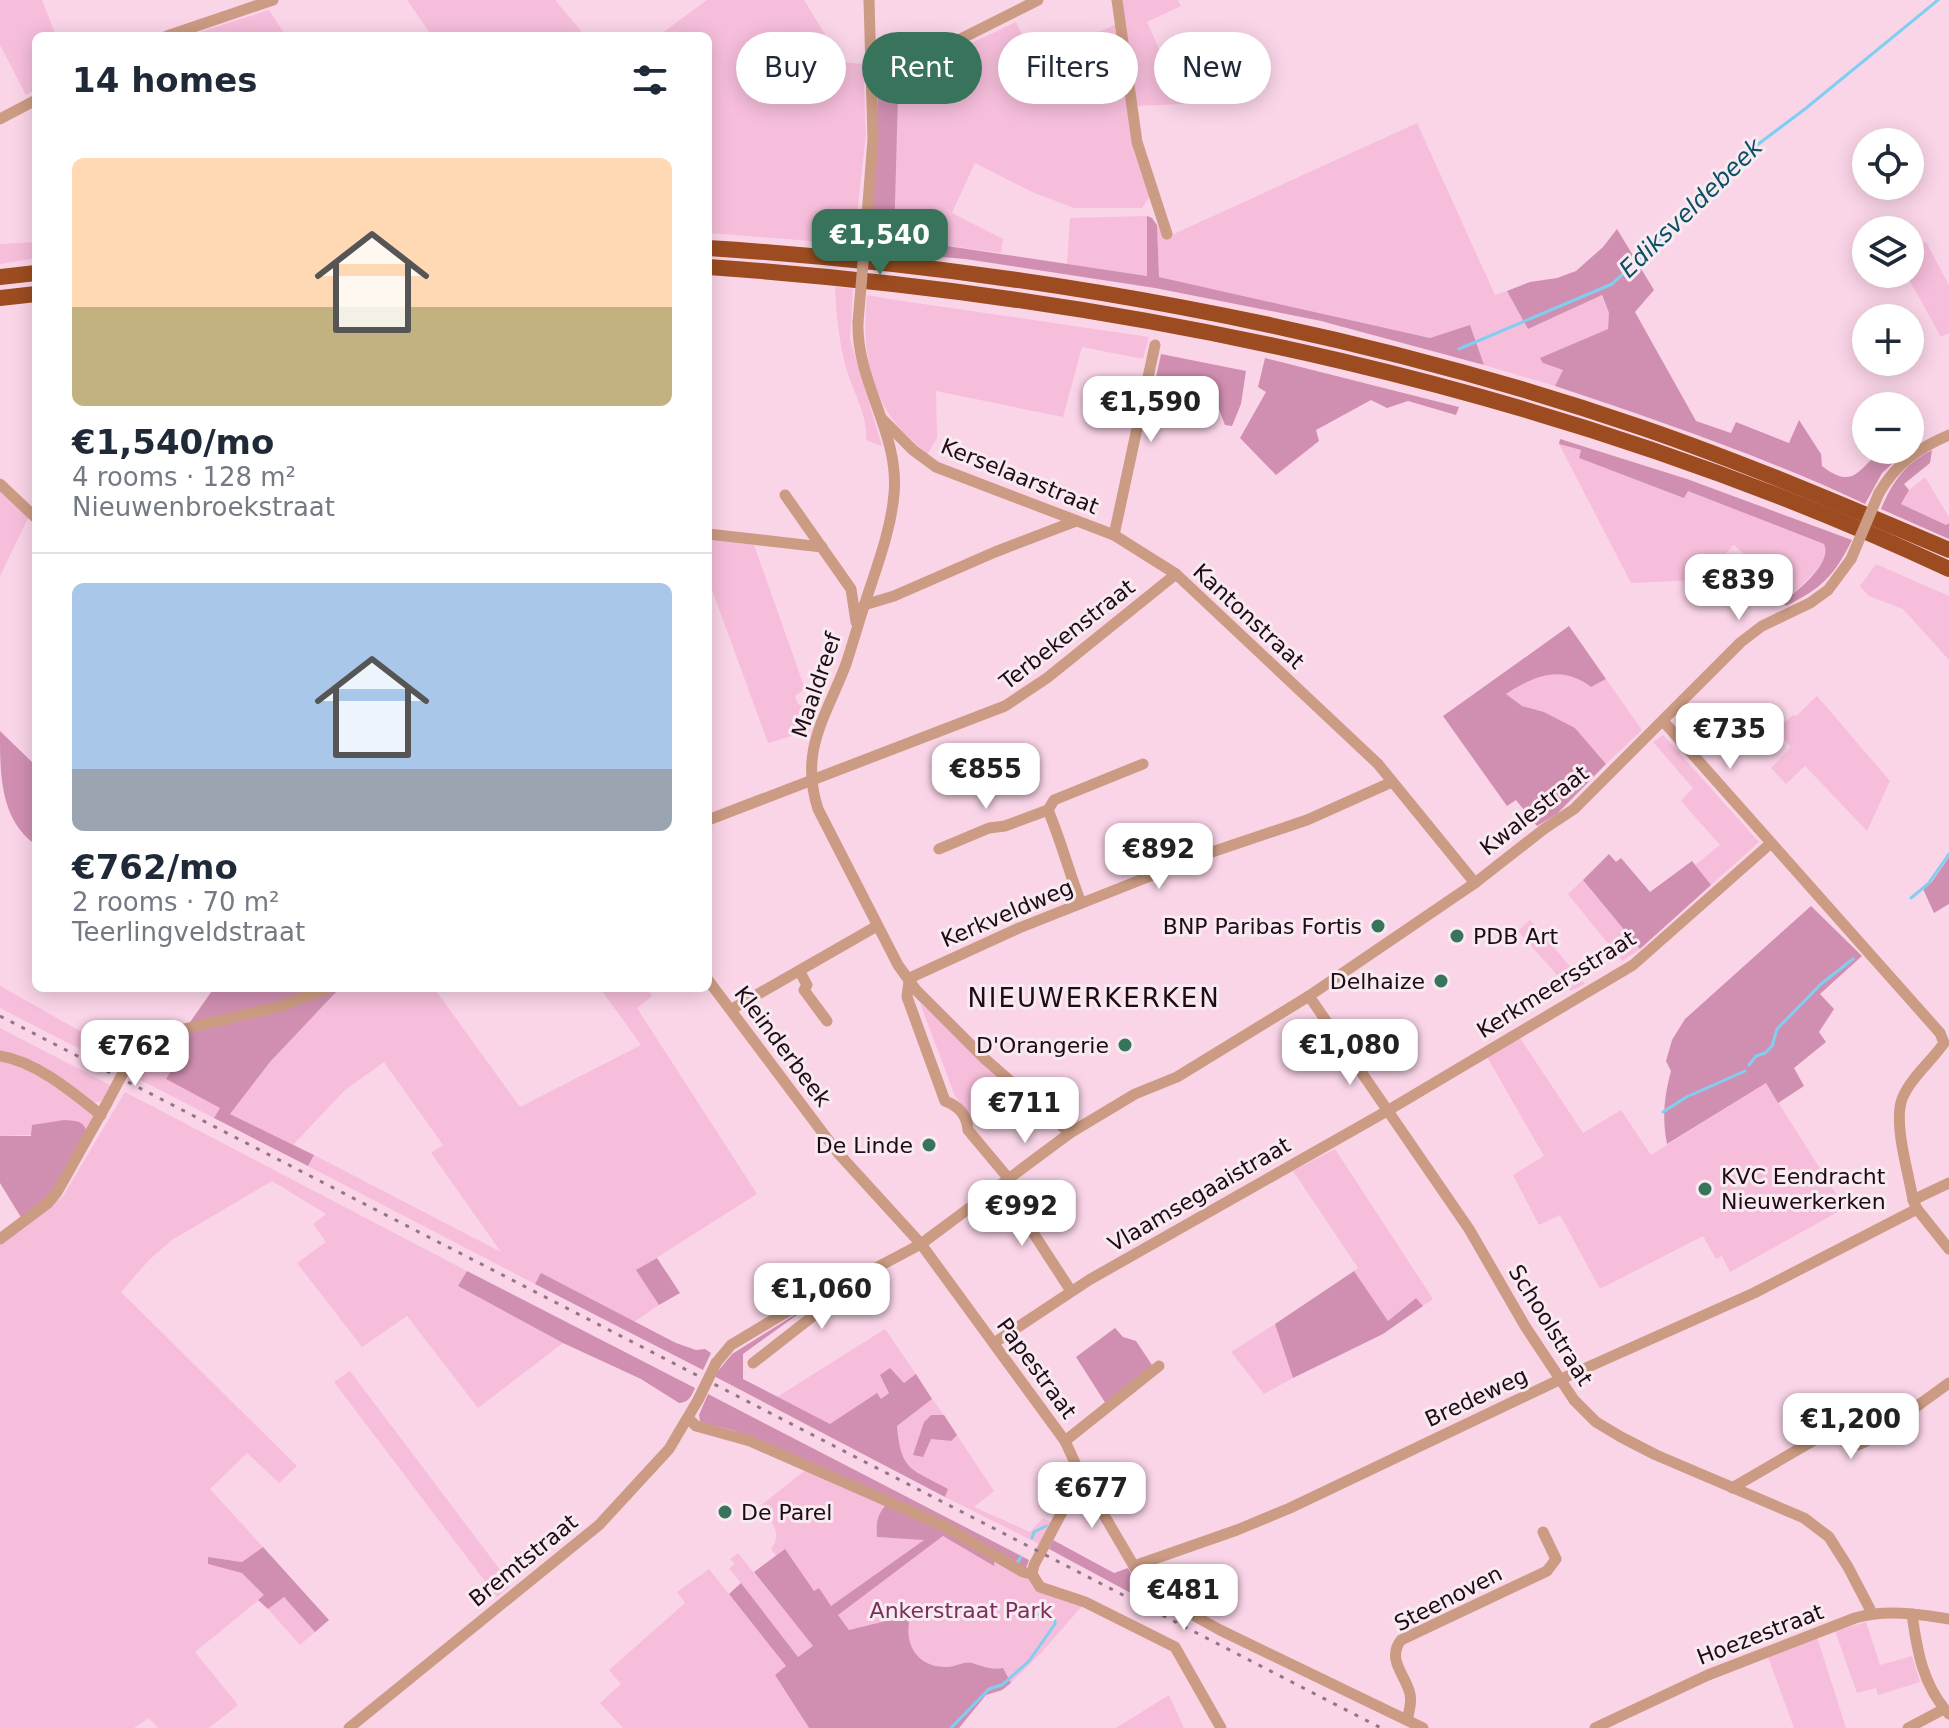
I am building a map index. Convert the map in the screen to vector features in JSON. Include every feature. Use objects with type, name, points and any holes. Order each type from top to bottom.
[{"type":"highway","points":[[712,248],[842,258],[1103,293],[1350,345],[1478,378],[1642,428],[1748,467],[1949,550]]},
{"type":"highway","points":[[712,267],[836,276],[969,292],[1114,314],[1346,362],[1475,396],[1635,445],[1840,522],[1949,569]]},
{"type":"highway","points":[[0,277],[32,273]]},
{"type":"highway","points":[[0,298],[32,294]]},
{"type":"street","points":[[179,32],[273,0]]},
{"type":"street","points":[[869,0],[871,32]]},
{"type":"street","points":[[974,32],[1038,0]]},
{"type":"street","points":[[1117,0],[1137,142],[1167,234]]},
{"type":"street","points":[[0,119],[32,102]]},
{"type":"street","points":[[857,627],[877,564],[894,493],[893,459],[858,343],[873,104]]},
{"type":"street","points":[[1114,535],[1155,345]]},
{"type":"street","name":"Kerselaarstraat","points":[[882,419],[913,450],[936,467],[1114,535]]},
{"type":"street","name":"Kwalestraat","points":[[870,1271],[921,1244],[1070,1133],[1135,1094],[1177,1077],[1309,996],[1475,883],[1574,809],[1741,642],[1762,626],[1810,603],[1828,590],[1851,559],[1891,472],[1910,455],[1949,435]]},
{"type":"street","name":"Kerselaarstraat","points":[[893,459],[901,450],[913,450]]},
{"type":"street","points":[[0,484],[32,514]]},
{"type":"street","name":"Maaldreef","points":[[785,495],[851,589],[857,627],[815,739],[810,781],[818,809],[877,926],[909,981],[985,1059],[1070,1133]]},
{"type":"street","points":[[864,605],[894,596],[1076,521]]},
{"type":"street","points":[[712,534],[822,547]]},
{"type":"street","name":"Kantonstraat","points":[[1114,535],[1176,574],[1378,764],[1475,883]]},
{"type":"street","name":"Terbekenstraat","points":[[712,818],[1005,706],[1047,678],[1176,574]]},
{"type":"street","points":[[1664,722],[1947,1044],[1919,1072],[1902,1100],[1902,1138],[1915,1205],[1949,1249]]},
{"type":"street","points":[[939,849],[989,828],[1005,826],[1048,810],[1054,800],[1143,764]]},
{"type":"street","name":"Kerkveldweg","points":[[909,981],[993,939],[1206,854],[1307,820],[1392,782]]},
{"type":"street","points":[[1048,810],[1066,853],[1067,866],[1081,903]]},
{"type":"street","name":"Kerkmeersstraat","points":[[1387,1111],[1633,965],[1771,843]]},
{"type":"street","points":[[732,1009],[877,926]]},
{"type":"street","points":[[800,972],[807,985],[804,990],[827,1021]]},
{"type":"street","name":"Maaldreef","points":[[909,981],[907,997],[945,1101],[955,1105],[967,1120],[968,1130],[1006,1182],[1071,1291]]},
{"type":"street","name":"Kleinderbeek","points":[[712,985],[838,1153],[921,1244]]},
{"type":"street","points":[[0,1239],[48,1203],[57,1192],[138,1047],[154,1036],[278,1007],[318,992]]},
{"type":"street","name":"Schoolstraat","points":[[1309,996],[1469,1229],[1559,1380],[1596,1422],[1656,1455],[1804,1518],[1829,1537],[1872,1613]]},
{"type":"street","points":[[0,1056],[12,1058],[39,1071],[101,1115]]},
{"type":"street","name":"Vlaamsegaaistraat","points":[[994,1343],[1071,1291],[1387,1111]]},
{"type":"street","name":"Bredeweg","points":[[1134,1566],[1290,1508],[1559,1380],[1754,1293],[1915,1205],[1949,1183]]},
{"type":"street","name":"Papestraat","points":[[921,1244],[1065,1441],[1081,1476],[1148,1590],[1220,1630],[1423,1728]]},
{"type":"street","points":[[753,1363],[870,1271]]},
{"type":"street","name":"Bremtstraat","points":[[349,1728],[599,1525],[669,1449],[716,1363],[731,1345],[823,1290],[870,1271]]},
{"type":"street","points":[[1065,1441],[1159,1366]]},
{"type":"street","points":[[1732,1488],[1823,1435],[1840,1431],[1858,1445],[1873,1438],[1949,1383]]},
{"type":"street","points":[[688,1418],[696,1426],[750,1441],[944,1526],[1023,1572],[1032,1574]]},
{"type":"street","points":[[1081,1476],[1035,1561],[1032,1574],[1040,1587],[1085,1602],[1175,1647],[1221,1728]]},
{"type":"street","name":"Steenoven","points":[[1407,1720],[1410,1695],[1395,1658],[1401,1640],[1547,1571],[1556,1559],[1543,1532]]},
{"type":"street","name":"Hoezestraat","points":[[1595,1728],[1718,1671],[1872,1613],[1949,1619]]},
{"type":"street","points":[[1908,1728],[1946,1712],[1923,1671],[1912,1614]]},
{"type":"green space","points":[[0,0],[42,0],[54,32],[32,32],[32,91],[26,95],[0,45]]},
{"type":"green space","points":[[407,0],[555,0],[582,32],[429,32]]},
{"type":"green space","points":[[707,0],[804,0],[824,32],[736,32],[736,104],[846,104],[846,62],[862,64],[866,134],[853,250],[812,241],[712,233],[712,32],[663,32]]},
{"type":"green space","points":[[1122,0],[1178,0],[1181,6],[1147,22],[1154,38],[1154,104],[1184,104],[1135,106],[1138,104],[1138,32],[1126,32]]},
{"type":"green space","points":[[269,10],[283,32],[200,32]]},
{"type":"green space","points":[[1016,22],[1021,32],[998,32],[998,104],[1127,104],[1134,152],[1150,196],[1142,208],[1074,208],[1032,192],[975,163],[952,213],[1003,239],[1001,253],[893,238],[898,104],[982,104],[982,38]]},
{"type":"green space","points":[[1116,24],[1117,32],[1099,32]]},
{"type":"green space","points":[[1417,123],[1495,295],[1507,291],[1528,329],[1601,295],[1609,313],[1608,329],[1541,358],[1543,363],[1564,370],[1555,386],[1484,365],[1470,326],[1430,338],[1159,277],[1157,225],[1165,238]]},
{"type":"green space","points":[[1147,216],[1148,276],[1067,264],[1070,218]]},
{"type":"green space","points":[[32,242],[32,259],[0,264],[0,244]]},
{"type":"green space","points":[[1924,243],[1949,285],[1949,333],[1941,337],[1914,288],[1924,288]]},
{"type":"green space","points":[[835,287],[853,289],[850,339],[882,446],[866,440],[862,413],[841,348]]},
{"type":"green space","points":[[867,295],[1149,337],[1143,359],[1082,347],[1063,417],[936,391],[937,438],[927,455],[893,420],[875,386],[866,341]]},
{"type":"green space","points":[[1559,444],[1581,450],[1579,458],[1684,497],[1687,490],[1824,544],[1824,558],[1791,596],[1734,545],[1698,580],[1631,583]]},
{"type":"green space","points":[[1925,477],[1949,517],[1946,525],[1901,504],[1909,490]]},
{"type":"green space","points":[[0,487],[29,516],[0,576]]},
{"type":"green space","points":[[712,540],[754,545],[805,689],[795,696],[798,704],[818,713],[809,731],[768,743],[712,590]]},
{"type":"green space","points":[[1876,564],[1949,596],[1949,660],[1903,609],[1869,596],[1860,586]]},
{"type":"green space","points":[[1555,674],[1576,676],[1591,687],[1606,679],[1642,730],[1606,764],[1575,728],[1544,712],[1522,706],[1505,694],[1535,677]]},
{"type":"green space","points":[[1817,696],[1890,781],[1867,831],[1805,766],[1786,784],[1771,768],[1791,747],[1776,730]]},
{"type":"green space","points":[[1663,735],[1759,842],[1711,885],[1695,865],[1720,845],[1681,801],[1693,788],[1653,742]]},
{"type":"green space","points":[[1583,880],[1640,949],[1622,961],[1568,894]]},
{"type":"green space","points":[[1530,920],[1585,984],[1571,991],[1518,931]]},
{"type":"green space","points":[[0,986],[114,1050],[107,1063],[0,1008]]},
{"type":"green space","points":[[336,992],[437,992],[520,1107],[641,1045],[603,992],[650,992],[652,996],[637,1008],[757,1194],[637,1270],[659,1305],[634,1322],[541,1274],[535,1284],[308,1166],[314,1155],[501,1252],[431,1153],[443,1145],[384,1062],[345,1090],[293,1145],[230,1114],[270,1062]]},
{"type":"green space","points":[[920,1003],[1029,1103],[972,1119],[955,1096]]},
{"type":"green space","points":[[0,1028],[110,1085],[102,1101],[90,1103],[0,1053]]},
{"type":"green space","points":[[1520,1038],[1583,1133],[1621,1110],[1651,1155],[1766,1083],[1845,1208],[1730,1272],[1722,1256],[1716,1259],[1703,1236],[1600,1289],[1560,1215],[1539,1225],[1513,1175],[1544,1156],[1487,1057]]},
{"type":"green space","points":[[153,1044],[179,1060],[166,1079],[220,1108],[214,1118],[133,1076]]},
{"type":"green space","points":[[0,1059],[40,1076],[94,1113],[96,1118],[87,1133],[0,1136]]},
{"type":"green space","points":[[125,1092],[467,1271],[458,1286],[563,1343],[478,1408],[407,1316],[362,1347],[297,1263],[326,1242],[313,1224],[326,1214],[272,1181],[172,1240],[149,1260],[121,1292],[297,1466],[279,1483],[247,1453],[210,1489],[263,1547],[242,1562],[208,1557],[208,1564],[243,1573],[265,1595],[195,1652],[238,1705],[209,1728],[158,1728],[149,1718],[134,1728],[0,1728],[0,1243],[63,1196]]},
{"type":"green space","points":[[1335,1149],[1433,1299],[1423,1306],[1416,1298],[1388,1321],[1354,1271],[1358,1268],[1293,1171]]},
{"type":"green space","points":[[1275,1324],[1293,1378],[1264,1394],[1231,1352]]},
{"type":"green space","points":[[885,1329],[916,1374],[904,1383],[889,1368],[890,1392],[881,1399],[877,1394],[830,1424],[777,1397]]},
{"type":"green space","points":[[350,1371],[501,1571],[499,1573],[510,1586],[497,1597],[334,1382]]},
{"type":"green space","points":[[932,1399],[944,1415],[931,1415],[924,1422],[914,1455],[931,1439],[950,1441],[957,1435],[994,1491],[974,1507],[1030,1532],[1043,1518],[1052,1523],[1039,1544],[945,1497],[948,1489],[916,1472],[905,1461],[897,1426]]},
{"type":"green space","points":[[809,1467],[887,1504],[878,1519],[877,1537],[925,1539],[830,1607],[819,1588],[814,1591],[785,1550],[776,1556],[771,1549],[776,1532],[760,1506]]},
{"type":"green space","name":"Ankerstraat Park","points":[[943,1536],[993,1565],[995,1558],[1028,1576],[1037,1590],[1083,1605],[1011,1683],[1002,1668],[968,1663],[952,1667],[929,1664],[913,1651],[907,1637],[870,1625],[849,1630],[837,1615]]},
{"type":"green space","points":[[738,1553],[814,1647],[798,1657],[729,1568],[735,1564],[730,1559]]},
{"type":"green space","points":[[709,1569],[786,1666],[775,1675],[809,1728],[623,1728],[600,1703],[621,1684],[609,1670],[685,1603],[677,1592]]},
{"type":"green space","points":[[283,1596],[315,1632],[300,1645],[268,1609]]},
{"type":"green space","points":[[1866,1622],[1880,1665],[1912,1656],[1920,1682],[1878,1695],[1876,1688],[1857,1693],[1835,1631]]},
{"type":"green space","points":[[1817,1637],[1846,1728],[1794,1728],[1768,1657]]},
{"type":"green space","points":[[1169,1695],[1184,1728],[1116,1728]]},
{"type":"shaded area","points":[[877,104],[898,104],[894,238],[1147,276],[1147,216],[1157,225],[1159,277],[1430,338],[1470,325],[1484,365],[1321,321],[1155,288],[965,259],[874,251],[875,237],[871,237]]},
{"type":"shaded area","points":[[1617,229],[1654,290],[1635,312],[1696,421],[1731,433],[1736,422],[1789,443],[1799,420],[1821,454],[1822,466],[1834,474],[1852,476],[1867,464],[1892,464],[1882,473],[1865,504],[1751,455],[1555,386],[1563,370],[1543,363],[1540,358],[1608,329],[1609,313],[1602,295],[1528,329],[1507,291],[1576,271],[1603,247]]},
{"type":"shaded area","points":[[1161,354],[1246,371],[1241,404],[1232,426],[1225,425],[1213,394],[1156,377]]},
{"type":"shaded area","points":[[1265,358],[1459,407],[1456,415],[1408,401],[1387,408],[1371,400],[1316,430],[1319,441],[1276,475],[1240,438],[1266,392],[1258,387]]},
{"type":"shaded area","points":[[1560,439],[1687,479],[1852,540],[1826,580],[1786,606],[1783,602],[1819,568],[1825,551],[1824,544],[1688,491],[1684,498],[1579,458],[1581,450],[1559,444]]},
{"type":"shaded area","points":[[1932,450],[1930,463],[1904,484],[1909,490],[1901,504],[1946,525],[1949,523],[1949,539],[1881,509],[1901,474],[1912,464],[1924,464],[1924,455]]},
{"type":"shaded area","points":[[1569,626],[1606,679],[1591,687],[1569,676],[1548,675],[1506,694],[1522,706],[1544,712],[1575,728],[1606,764],[1557,814],[1537,826],[1516,800],[1507,806],[1443,716]]},
{"type":"shaded area","points":[[0,731],[32,762],[32,842],[15,823],[9,810],[1,764]]},
{"type":"shaded area","points":[[1609,854],[1616,862],[1621,858],[1650,892],[1692,861],[1711,885],[1640,949],[1583,880]]},
{"type":"shaded area","points":[[1949,857],[1949,904],[1934,913],[1923,889],[1931,883]]},
{"type":"shaded area","points":[[1811,906],[1862,956],[1820,994],[1834,1009],[1819,1032],[1826,1042],[1794,1068],[1804,1086],[1778,1103],[1766,1083],[1667,1144],[1664,1108],[1671,1071],[1666,1061],[1672,1040],[1685,1019]]},
{"type":"shaded area","points":[[211,992],[313,992],[279,1012],[336,992],[270,1062],[230,1114],[314,1155],[308,1166],[214,1118],[220,1108],[166,1079],[178,1060],[153,1044],[181,1035]]},
{"type":"shaded area","points":[[64,1120],[82,1123],[87,1133],[54,1193],[22,1219],[0,1183],[0,1136],[31,1136],[32,1125]]},
{"type":"shaded area","points":[[657,1258],[680,1293],[659,1305],[636,1270]]},
{"type":"shaded area","points":[[467,1271],[695,1388],[692,1394],[679,1403],[641,1379],[563,1343],[458,1286]]},
{"type":"shaded area","points":[[1354,1271],[1388,1321],[1416,1298],[1423,1306],[1383,1334],[1293,1378],[1275,1324]]},
{"type":"shaded area","points":[[541,1273],[676,1343],[696,1350],[705,1349],[711,1353],[703,1370],[535,1284]]},
{"type":"shaded area","points":[[815,1302],[743,1354],[743,1379],[830,1424],[877,1393],[881,1399],[889,1393],[880,1375],[890,1368],[904,1383],[916,1374],[932,1399],[897,1426],[901,1452],[910,1467],[948,1489],[945,1497],[714,1376],[732,1354]]},
{"type":"shaded area","points":[[1115,1328],[1123,1337],[1136,1341],[1152,1365],[1106,1404],[1076,1357]]},
{"type":"shaded area","points":[[708,1394],[1029,1560],[1025,1571],[945,1524],[735,1431],[700,1422],[699,1415]]},
{"type":"shaded area","points":[[931,1415],[944,1415],[957,1435],[951,1441],[931,1439],[923,1457],[913,1455],[924,1422]]},
{"type":"shaded area","points":[[887,1504],[935,1525],[995,1558],[994,1566],[943,1536],[838,1615],[849,1630],[886,1621],[907,1620],[909,1641],[922,1660],[938,1666],[969,1663],[1003,1668],[1011,1683],[1002,1690],[986,1695],[959,1728],[809,1728],[775,1675],[786,1666],[729,1594],[741,1583],[798,1657],[813,1646],[754,1572],[785,1549],[814,1591],[819,1588],[831,1606],[924,1540],[877,1537],[878,1519]]},
{"type":"shaded area","points":[[1053,1540],[1114,1573],[1128,1568],[1140,1589],[1155,1602],[1153,1605],[1049,1549]]},
{"type":"shaded area","points":[[263,1547],[329,1620],[315,1632],[284,1597],[268,1609],[258,1600],[264,1595],[242,1573],[208,1564],[208,1557],[242,1562]]},
{"type":"waterway","name":"Ediksveldebeek","points":[[1459,349],[1612,284],[1717,187],[1729,166],[1805,109],[1938,0]]},
{"type":"waterway","points":[[1911,898],[1928,884],[1949,854]]},
{"type":"waterway","points":[[1749,1065],[1756,1056],[1772,1046],[1777,1029],[1821,984],[1853,959]]},
{"type":"waterway","points":[[1691,1095],[1745,1071]]},
{"type":"waterway","points":[[1663,1112],[1688,1096]]},
{"type":"waterway","points":[[1032,1538],[1034,1532],[1046,1526]]},
{"type":"waterway","points":[[1015,1566],[1021,1557]]},
{"type":"waterway","points":[[951,1728],[989,1689],[1002,1685],[1029,1661],[1055,1624],[1055,1620],[1013,1604]]},
{"type":"railway","points":[[0,1016],[1381,1728]]},
{"type":"place","name":"BNP Paribas Fortis","points":[[1378,926]]},
{"type":"place","name":"PDB Art","points":[[1457,936]]},
{"type":"place","name":"Delhaize","points":[[1441,981]]},
{"type":"place","name":"D'Orangerie","points":[[1125,1045]]},
{"type":"place","name":"De Linde","points":[[929,1145]]},
{"type":"place","name":"KVC Eendracht Nieuwerkerken","points":[[1705,1189]]},
{"type":"place","name":"De Parel","points":[[725,1512]]},
{"type":"district","name":"NIEUWERKERKEN","points":[[1094,998]]}]
